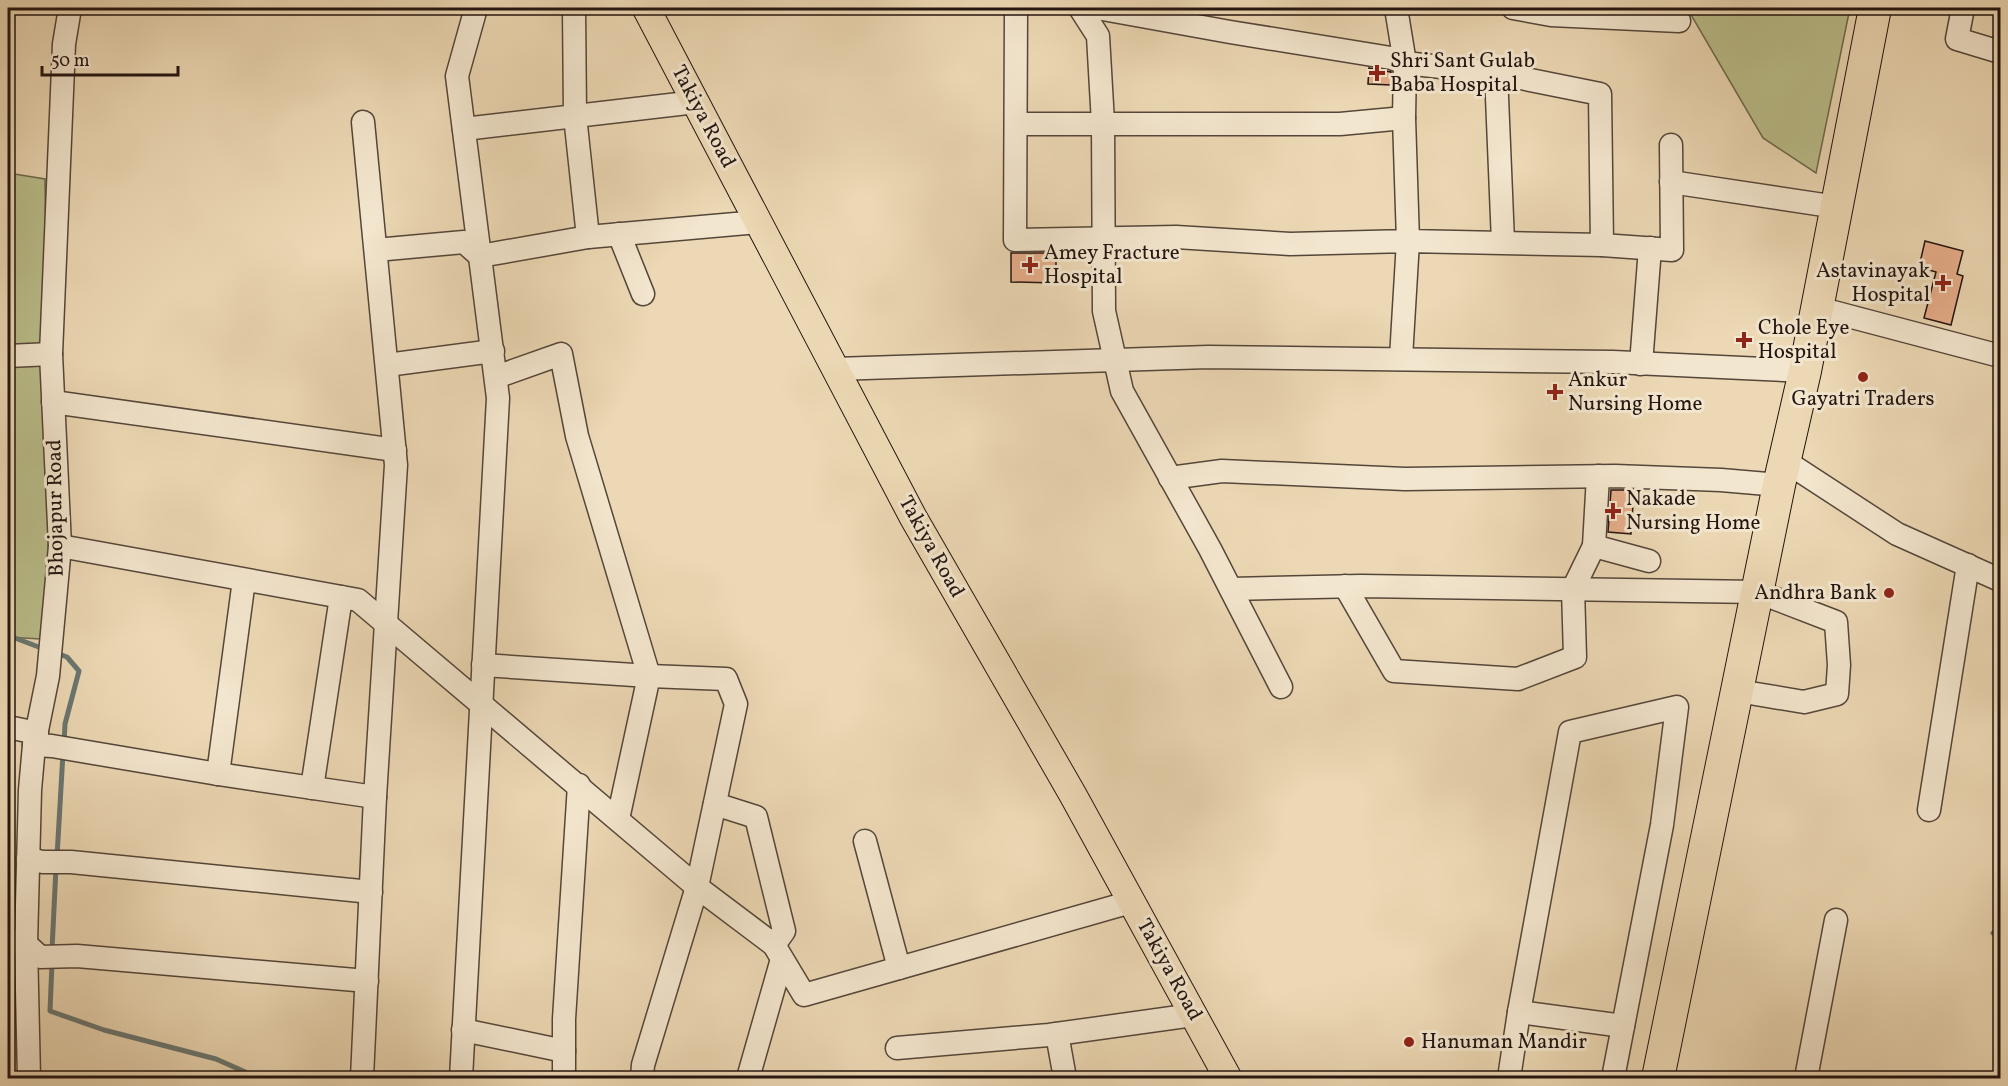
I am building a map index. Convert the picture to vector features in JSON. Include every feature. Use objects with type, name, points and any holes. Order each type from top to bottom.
[{"type":"highway","points":[[1658,1078],[1818,308],[1875,8]]},
{"type":"main road","name":"Takiya Road","points":[[646,8],[913,517],[1073,795],[1228,1078]]},
{"type":"street","name":"Bhojapur Road","points":[[29,1078],[24,947],[35,861],[30,790],[41,741],[60,546],[51,354],[64,44],[70,8]]},
{"type":"street","points":[[460,1078],[498,398],[457,76],[476,8]]},
{"type":"street","points":[[574,8],[575,116],[588,237]]},
{"type":"street","points":[[1016,8],[1015,240],[1176,237],[1290,244],[1408,241],[1503,242],[1672,250],[1671,145]]},
{"type":"street","points":[[1080,8],[1098,36],[1103,123],[1104,311],[1122,391],[1210,549],[1281,687]]},
{"type":"street","points":[[1097,8],[1391,58],[1405,63],[1496,73],[1600,94],[1602,245]]},
{"type":"street","points":[[1396,8],[1405,63],[1404,118],[1408,241],[1401,358]]},
{"type":"street","points":[[1513,8],[1551,15],[1679,21]]},
{"type":"street","points":[[1963,8],[1957,39],[2001,52]]},
{"type":"street","points":[[1496,73],[1503,242]]},
{"type":"street","points":[[464,129],[696,102]]},
{"type":"street","points":[[1016,124],[1340,124],[1404,118]]},
{"type":"street","points":[[362,1078],[375,797],[396,465],[363,122]]},
{"type":"street","points":[[1671,182],[1837,207]]},
{"type":"street","points":[[480,256],[588,237],[758,222]]},
{"type":"street","points":[[619,234],[643,294]]},
{"type":"street","points":[[375,250],[464,242],[480,256]]},
{"type":"street","points":[[1641,363],[1650,248]]},
{"type":"street","points":[[1818,308],[2001,356]]},
{"type":"street","points":[[387,365],[492,351]]},
{"type":"street","points":[[8,356],[51,354]]},
{"type":"street","points":[[496,377],[561,354],[577,436],[649,676],[618,819]]},
{"type":"street","points":[[836,369],[1208,357],[1641,363],[1805,371]]},
{"type":"street","points":[[53,402],[394,450]]},
{"type":"street","points":[[1170,477],[1222,471],[1405,479],[1598,477],[1721,480],[1782,473],[1897,534],[2001,580]]},
{"type":"street","points":[[1345,586],[1394,671],[1518,679],[1575,657],[1573,589],[1594,546],[1598,477]]},
{"type":"street","points":[[60,546],[358,600],[778,952],[804,995],[1131,902]]},
{"type":"street","points":[[1594,546],[1649,561]]},
{"type":"street","points":[[1929,810],[1968,566]]},
{"type":"street","points":[[218,774],[244,579]]},
{"type":"street","points":[[1231,589],[1345,586],[1758,592],[1836,622],[1839,665],[1837,694],[1804,702],[1737,691]]},
{"type":"street","points":[[312,788],[341,597]]},
{"type":"street","points":[[483,665],[726,679],[736,704],[698,887],[643,1065],[642,1078]]},
{"type":"street","points":[[1509,1078],[1570,732],[1677,706],[1662,825],[1613,1078]]},
{"type":"street","points":[[8,727],[41,741],[76,750],[375,797]]},
{"type":"street","points":[[564,1078],[564,1019],[579,786]]},
{"type":"street","points":[[715,804],[756,817],[784,931],[748,1078]]},
{"type":"street","points":[[865,841],[899,968]]},
{"type":"street","points":[[35,861],[71,862],[371,892]]},
{"type":"street","points":[[1806,1078],[1836,920]]},
{"type":"street","points":[[24,947],[77,956],[366,981]]},
{"type":"street","points":[[1519,1012],[1623,1026]]},
{"type":"street","points":[[897,1048],[1057,1034],[1193,1015]]},
{"type":"street","points":[[463,1030],[564,1051]]},
{"type":"street","points":[[1057,1034],[1065,1078]]},
{"type":"green space","points":[[1687,8],[1850,8],[1816,173],[1763,138]]},
{"type":"green space","points":[[8,173],[45,179],[52,548],[40,639],[8,637]]},
{"type":"building","points":[[1369,68],[1391,72],[1391,85],[1368,84]]},
{"type":"building","points":[[1925,241],[1963,251],[1957,274],[1963,276],[1951,325],[1924,318],[1936,272],[1919,267]]},
{"type":"building","points":[[1011,253],[1056,253],[1056,283],[1011,282]]},
{"type":"building","points":[[1611,490],[1634,490],[1631,534],[1608,532]]},
{"type":"waterway","points":[[8,638],[15,638],[44,649]]},
{"type":"waterway","points":[[56,653],[67,657],[79,671],[65,724],[64,744]]},
{"type":"waterway","points":[[57,857],[63,753]]},
{"type":"waterway","points":[[52,950],[56,867]]},
{"type":"waterway","points":[[1993,933],[2000,936]]},
{"type":"waterway","points":[[52,963],[50,1011],[104,1030],[216,1059],[259,1078]]},
{"type":"place","name":"Shri Sant Gulab Baba Hospital","points":[[1377,73]]},
{"type":"place","name":"Amey Fracture Hospital","points":[[1030,265]]},
{"type":"place","name":"Astavinayak Hospital","points":[[1943,283]]},
{"type":"place","name":"Chole Eye Hospital","points":[[1744,340]]},
{"type":"place","name":"Gayatri Traders","points":[[1863,377]]},
{"type":"place","name":"Ankur Nursing Home","points":[[1555,392]]},
{"type":"place","name":"Nakade Nursing Home","points":[[1613,511]]},
{"type":"place","name":"Andhra Bank","points":[[1889,593]]},
{"type":"place","name":"Hanuman Mandir","points":[[1409,1042]]}]
